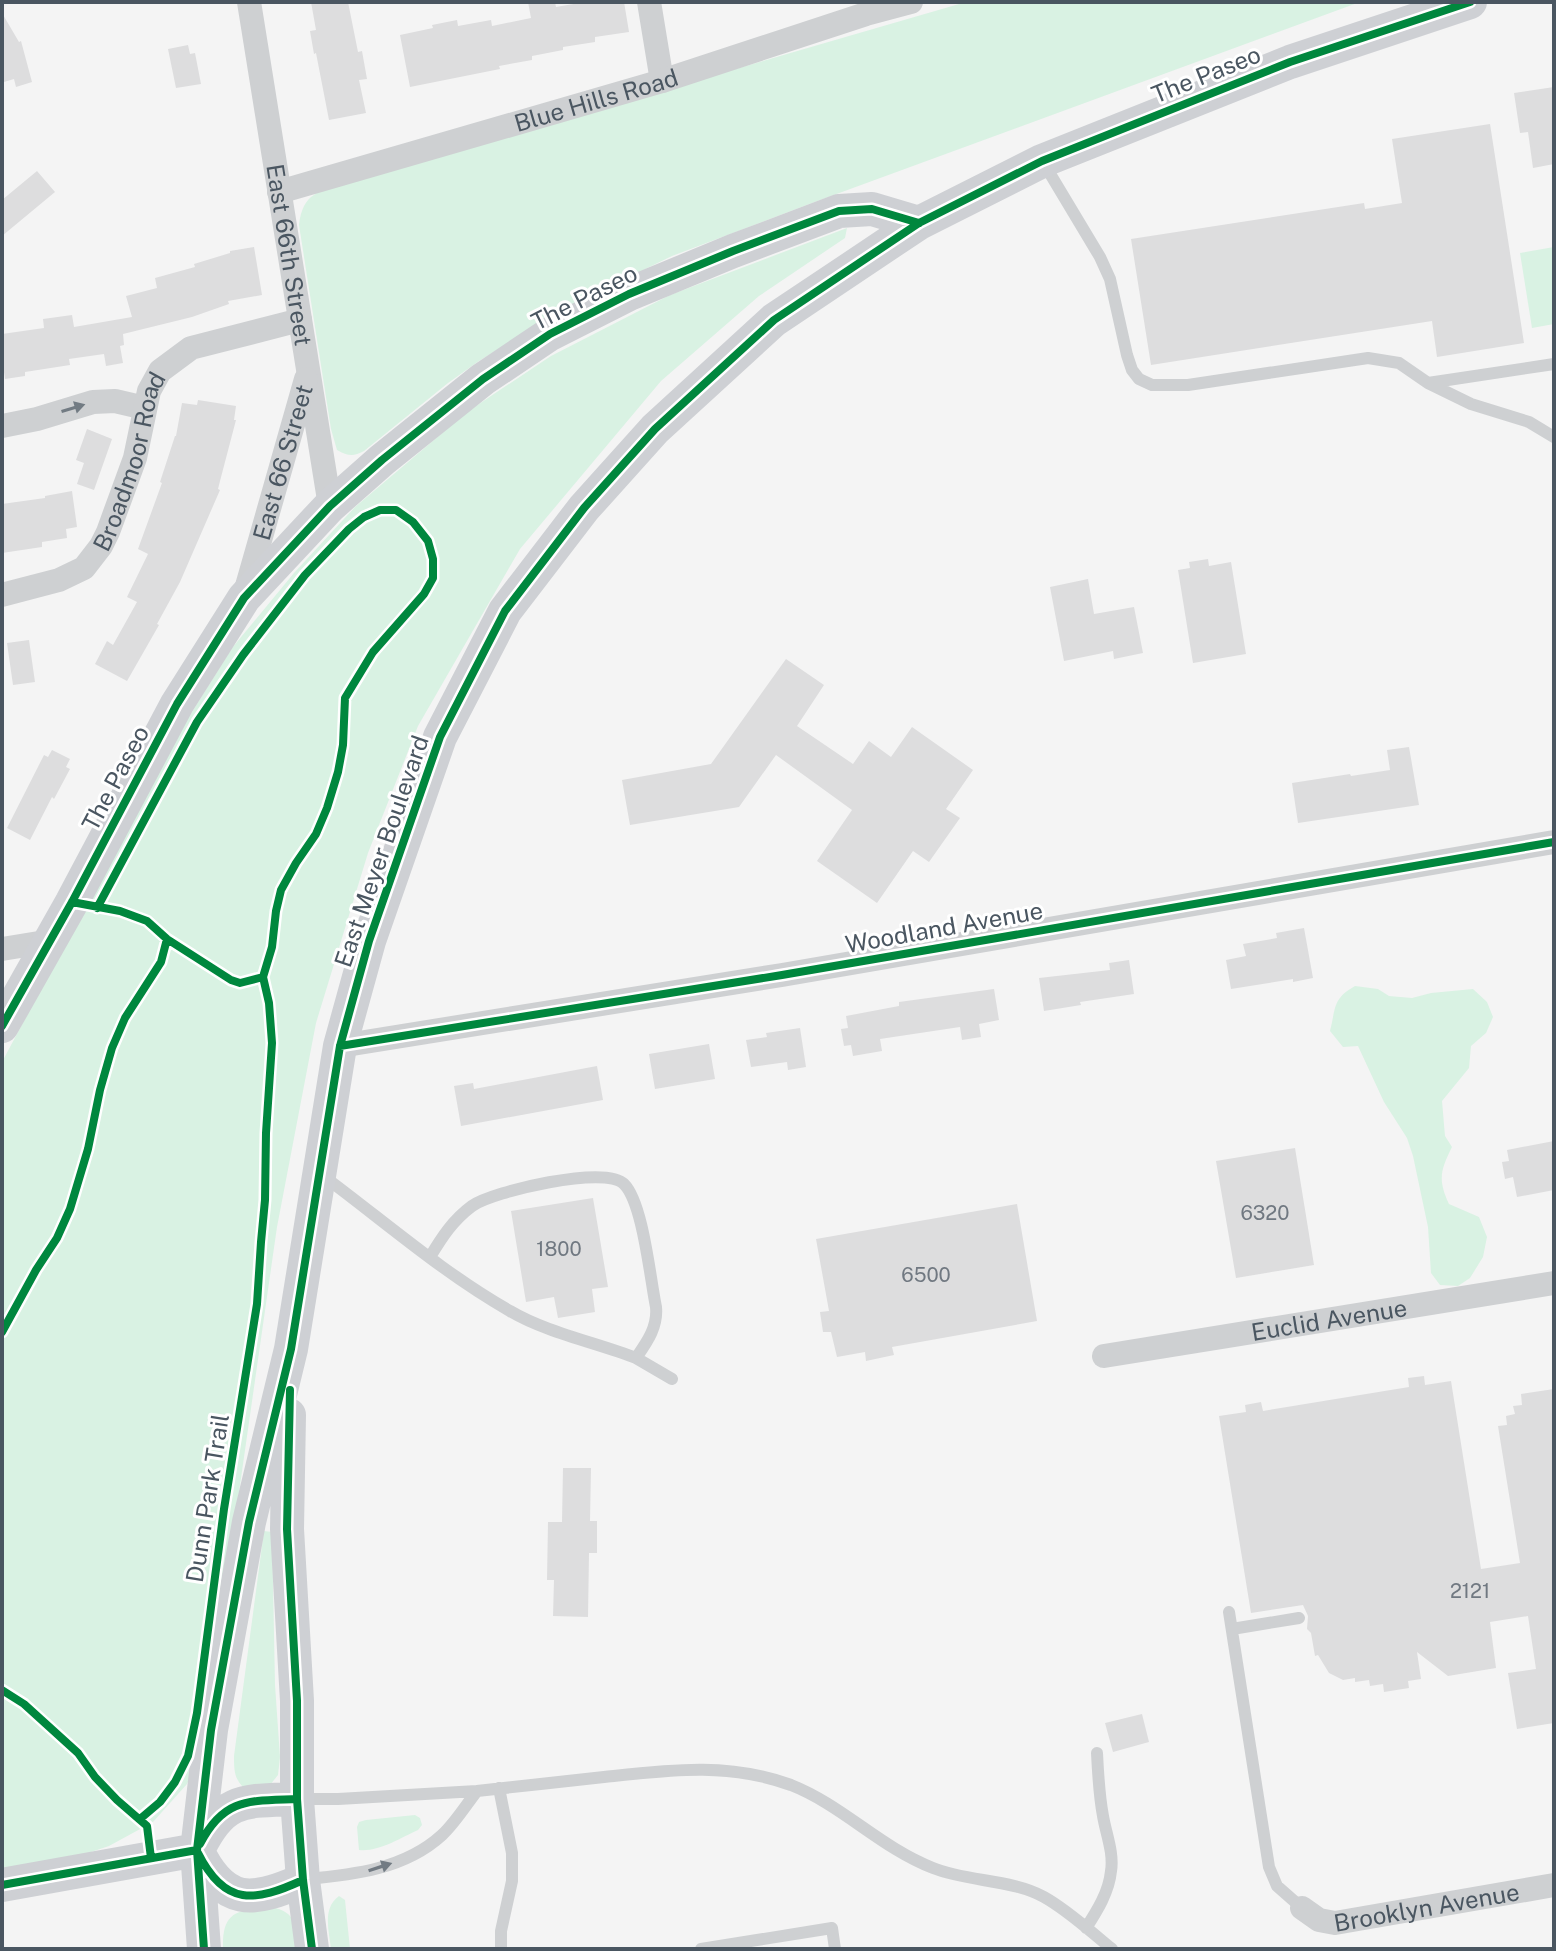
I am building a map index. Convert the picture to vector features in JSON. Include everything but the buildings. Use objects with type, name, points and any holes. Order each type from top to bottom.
[{"type":"main road","name":"The Paseo","points":[[2,1026],[51,941],[177,704],[244,598],[330,506],[483,379],[550,334],[629,294],[733,251],[839,211],[872,209],[919,223],[1042,161],[1290,62],[1470,2]]},
{"type":"main road","name":"East Meyer Boulevard","points":[[204,1949],[197,1850],[211,1730],[244,1551],[291,1349],[340,1046],[369,941],[440,737],[505,611],[584,508],[655,429],[774,320],[919,223]]},
{"type":"main road","name":"East Meyer Boulevard","points":[[291,1349],[287,1529],[297,1701],[297,1799]]},
{"type":"main road","points":[[2,1885],[197,1850],[215,1819],[237,1805],[297,1799],[312,1949]]},
{"type":"main road","points":[[197,1850],[213,1877],[235,1893],[249,1897],[264,1896],[303,1880]]},
{"type":"street","name":"East 66th Street","points":[[249,2],[330,506]]},
{"type":"street","points":[[649,2],[662,81]]},
{"type":"street","name":"Blue Hills Road","points":[[279,192],[662,81],[865,8],[911,2]]},
{"type":"street","name":"Broadmoor Road","points":[[3,594],[59,580],[84,568],[101,546],[135,458],[149,391],[160,371],[191,348],[300,320]]},
{"type":"street","name":"East 66 Street","points":[[244,598],[308,372]]},
{"type":"street","points":[[2,426],[93,402],[115,401],[145,408]]},
{"type":"street","name":"Woodland Avenue","points":[[340,1046],[782,975],[1554,842]]},
{"type":"street","points":[[2,949],[51,941]]},
{"type":"street","name":"Euclid Avenue","points":[[1104,1356],[1554,1283]]},
{"type":"street","name":"Brooklyn Avenue","points":[[1302,1908],[1319,1920],[1335,1923],[1554,1885]]},
{"type":"lane","points":[[1042,161],[1110,279],[1127,355],[1139,379],[1152,385],[1188,385],[1368,358],[1399,363],[1428,383],[1471,404],[1529,422],[1554,437]]},
{"type":"lane","points":[[1428,383],[1554,364]]},
{"type":"lane","points":[[320,1173],[430,1257],[518,1316],[636,1358],[672,1379]]},
{"type":"lane","points":[[430,1257],[453,1222],[475,1204],[495,1195],[513,1189],[597,1176],[623,1181],[637,1205],[657,1316],[652,1332],[636,1358]]},
{"type":"lane","points":[[1229,1612],[1269,1867],[1277,1886],[1302,1908]]},
{"type":"lane","points":[[1232,1629],[1299,1618]]},
{"type":"lane","points":[[1086,1928],[1097,1912],[1112,1869],[1100,1803],[1097,1753]]},
{"type":"lane","points":[[297,1799],[477,1791],[680,1769],[748,1773],[792,1786],[827,1803],[883,1842],[932,1868],[1044,1897],[1112,1949]]},
{"type":"lane","points":[[499,1788],[512,1853],[512,1881],[501,1931],[501,1949]]},
{"type":"lane","points":[[303,1880],[345,1876],[414,1855],[442,1835],[477,1791]]},
{"type":"lane","points":[[701,1949],[832,1928],[835,1949]]},
{"type":"green space","points":[[966,2],[1360,2],[672,256],[561,310],[479,361],[364,451],[350,455],[337,450],[331,429],[299,225],[304,206],[314,195],[346,182]]},
{"type":"green space","points":[[847,228],[845,238],[759,296],[661,381],[520,549],[418,726],[368,853],[316,1023],[277,1227],[202,1750],[187,1784],[153,1822],[109,1846],[67,1860],[2,1871],[2,1062],[170,747],[232,648],[294,573],[355,507],[467,412],[551,356],[670,295]]},
{"type":"green space","points":[[1554,247],[1554,324],[1532,328],[1520,253]]},
{"type":"green space","points":[[1355,986],[1378,989],[1389,996],[1412,998],[1473,989],[1487,1002],[1493,1017],[1486,1033],[1471,1046],[1469,1068],[1442,1101],[1445,1136],[1452,1147],[1442,1176],[1445,1196],[1449,1204],[1479,1217],[1487,1237],[1483,1257],[1470,1278],[1458,1286],[1440,1285],[1431,1273],[1428,1227],[1407,1138],[1384,1102],[1358,1046],[1343,1047],[1330,1031],[1339,1000]]},
{"type":"green space","points":[[264,1531],[272,1532],[275,1685],[280,1757],[278,1775],[270,1785],[243,1787],[235,1773],[234,1756]]},
{"type":"green space","points":[[415,1815],[422,1825],[418,1830],[382,1847],[359,1850],[359,1822]]},
{"type":"green space","points":[[339,1896],[345,1900],[350,1949],[331,1949],[328,1913]]},
{"type":"green space","points":[[271,1907],[286,1912],[294,1921],[299,1949],[223,1949],[225,1927],[234,1915]]},
{"type":"cycle path","points":[[204,1949],[197,1850],[211,1730],[249,1522],[291,1349],[340,1046],[369,941],[440,737],[505,611],[584,508],[655,429],[774,320],[919,223],[1042,161],[1290,62],[1470,2]]},
{"type":"cycle path","points":[[2,1026],[177,704],[244,598],[330,506],[382,460],[483,379],[550,334],[629,294],[839,211],[872,209],[919,223]]},
{"type":"cycle path","points":[[72,902],[120,911],[147,921],[167,939],[231,980],[240,983],[263,977],[272,947],[281,890],[316,834],[338,772],[343,745],[345,698],[373,652],[424,594],[433,578],[433,559],[428,541],[413,522],[396,510],[380,510],[364,517],[305,575],[243,655],[197,722],[97,908]]},
{"type":"cycle path","points":[[340,1046],[782,975],[1554,842]]},
{"type":"cycle path","points":[[2,1332],[57,1238],[70,1209],[112,1048],[125,1018],[161,962],[167,939]]},
{"type":"cycle path","name":"Dunn Park Trail","points":[[140,1819],[160,1802],[175,1782],[188,1756],[197,1713],[224,1509],[257,1304],[272,1043],[269,1003],[263,977]]},
{"type":"cycle path","points":[[290,1390],[287,1529],[297,1701],[297,1799],[312,1949]]},
{"type":"cycle path","points":[[2,1690],[24,1704],[78,1753],[95,1777],[147,1826],[151,1858]]},
{"type":"cycle path","points":[[200,1844],[219,1817],[229,1810],[252,1802],[297,1799]]},
{"type":"cycle path","points":[[2,1885],[197,1850]]},
{"type":"cycle path","points":[[198,1853],[219,1883],[243,1895],[270,1893],[303,1880]]}]
